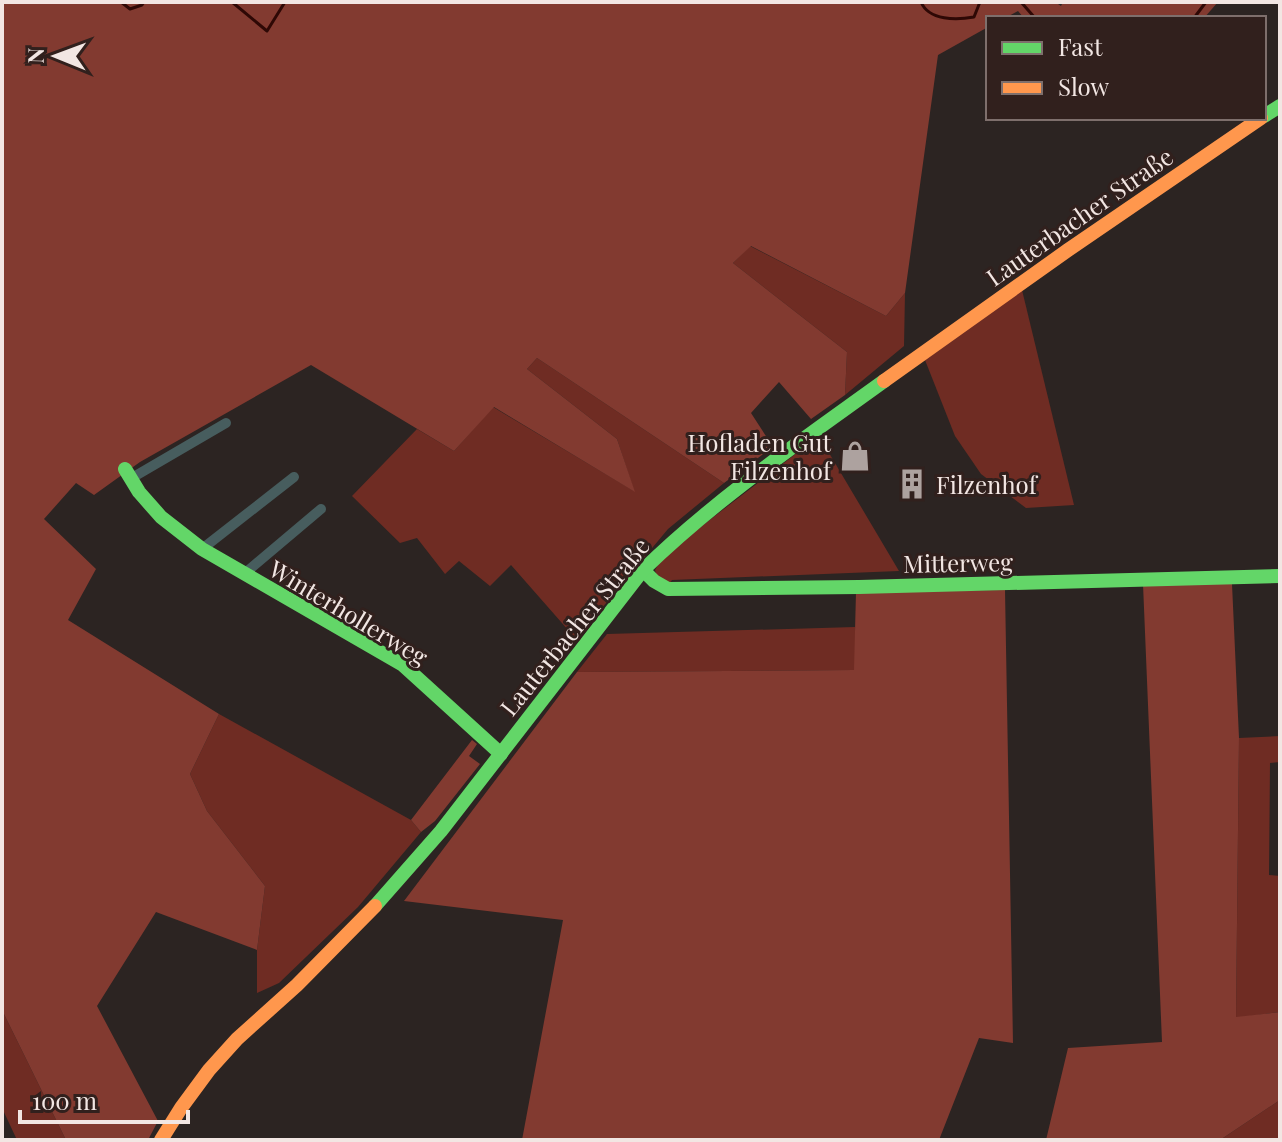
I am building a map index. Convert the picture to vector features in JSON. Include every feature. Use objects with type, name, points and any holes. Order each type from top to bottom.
[{"type":"street","name":"Lauterbacher Straße","points":[[161,1140],[209,1070],[237,1039],[317,965],[389,892],[441,831],[643,570],[668,544],[721,499],[1009,291],[1259,120]]},
{"type":"street","points":[[128,474],[226,423]]},
{"type":"street","name":"Winterhollerweg","points":[[128,474],[161,517],[202,549],[403,665],[501,754]]},
{"type":"street","points":[[202,549],[294,477]]},
{"type":"street","name":"Winterhollerweg","points":[[244,574],[321,509]]},
{"type":"street","name":"Mitterweg","points":[[643,570],[668,589],[1280,576]]},
{"type":"shaded area","points":[[2,2],[1055,2],[1061,6],[1063,2],[1218,2],[1206,16],[1022,16],[1018,11],[1009,16],[986,16],[986,28],[938,55],[905,293],[886,316],[751,246],[733,263],[847,352],[845,395],[811,419],[779,382],[751,413],[773,447],[724,483],[537,358],[527,369],[617,439],[635,492],[494,407],[454,451],[311,365],[140,462],[94,495],[76,483],[44,519],[96,569],[68,620],[219,714],[190,774],[207,811],[265,886],[257,950],[156,912],[97,1006],[158,1121],[148,1140],[66,1140],[2,1010]]},
{"type":"shaded area","points":[[750,246],[886,316],[905,293],[904,346],[845,395],[847,352],[733,263]]},
{"type":"shaded area","points":[[1022,290],[1074,505],[1026,508],[981,474],[955,436],[925,360]]},
{"type":"shaded area","points":[[537,358],[724,483],[668,529],[576,639],[511,565],[490,586],[459,561],[445,574],[417,538],[400,543],[352,496],[417,429],[454,451],[493,407],[634,491],[617,439],[527,369]]},
{"type":"shaded area","points":[[819,436],[899,571],[672,580],[669,584],[658,580],[655,570],[659,563],[694,532]]},
{"type":"shaded area","points":[[1143,584],[1232,584],[1239,738],[1236,1017],[1280,1012],[1280,1100],[1220,1140],[1046,1140],[1068,1048],[1162,1042]]},
{"type":"shaded area","points":[[1005,590],[1013,1043],[979,1038],[939,1140],[522,1140],[563,920],[404,901],[577,672],[854,670],[856,592]]},
{"type":"shaded area","points":[[855,627],[855,670],[577,672],[607,634]]},
{"type":"shaded area","points":[[219,714],[411,820],[421,832],[358,907],[279,983],[257,993],[257,950],[265,886],[207,811],[190,774]]},
{"type":"shaded area","points":[[1280,736],[1280,762],[1270,763],[1269,875],[1280,876],[1280,1012],[1236,1018],[1239,738]]},
{"type":"shaded area","points":[[472,740],[477,744],[469,756],[480,764],[435,821],[421,832],[411,820]]},
{"type":"shaded area","points":[[2,1010],[66,1140],[17,1140],[2,1108]]},
{"type":"shaded area","points":[[1280,1100],[1280,1140],[1220,1140]]},
{"type":"waterway","points":[[121,2],[130,9],[144,2]]},
{"type":"waterway","points":[[232,2],[267,31],[285,2]]},
{"type":"waterway","points":[[921,2],[930,13],[960,19],[974,17],[980,2]]},
{"type":"waterway","points":[[1021,2],[1033,16]]},
{"type":"waterway","points":[[1196,16],[1206,2]]},
{"type":"traffic: fast","points":[[1266,115],[1280,106]]},
{"type":"traffic: fast","points":[[375,906],[441,831],[643,570],[730,494],[884,381]]},
{"type":"traffic: fast","points":[[125,469],[139,492],[161,517],[202,549],[403,665],[501,754]]},
{"type":"traffic: fast","points":[[643,570],[668,589],[1280,576]]},
{"type":"traffic: slow","points":[[884,381],[1258,120]]},
{"type":"traffic: slow","points":[[161,1140],[209,1070],[237,1039],[297,985],[375,906]]},
{"type":"place","name":"Hofladen Gut Filzenhof","points":[[855,456]]},
{"type":"place","name":"Filzenhof","points":[[912,484]]}]
